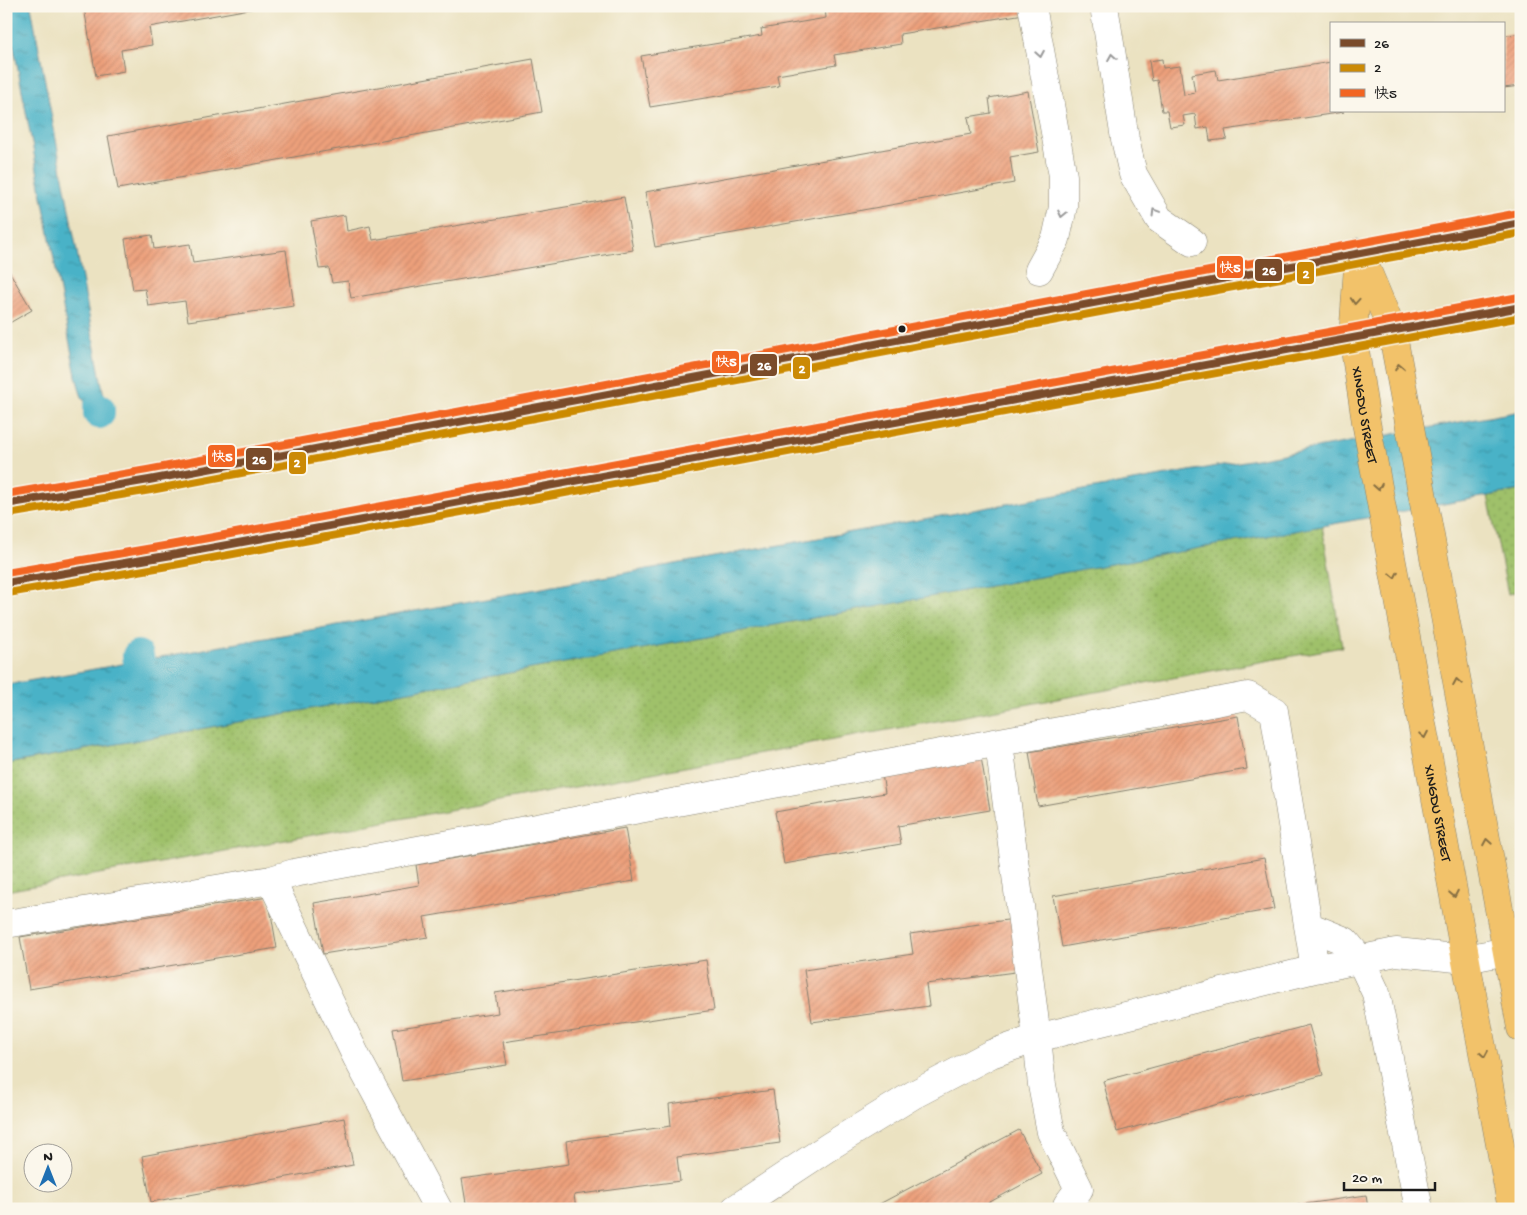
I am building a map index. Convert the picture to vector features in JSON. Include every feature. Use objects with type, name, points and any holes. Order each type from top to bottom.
[{"type":"main road","points":[[6,504],[168,476],[1521,223]]},
{"type":"main road","points":[[1359,252],[1392,330],[1427,518],[1514,952],[1521,1028]]},
{"type":"main road","name":"XINGDU STREET","points":[[1359,252],[1353,337],[1366,422],[1512,1209]]},
{"type":"main road","points":[[6,583],[182,554],[1521,306]]},
{"type":"street","points":[[1032,6],[1063,176],[1063,207],[1056,239],[1039,270]]},
{"type":"street","points":[[1104,6],[1125,140],[1133,174],[1159,219],[1192,242]]},
{"type":"street","points":[[6,924],[271,880],[304,872],[999,744],[1248,696],[1274,711],[1315,968]]},
{"type":"street","points":[[999,744],[1042,1085],[1051,1132],[1079,1189],[1067,1205],[1068,1209]]},
{"type":"street","points":[[271,880],[357,1058],[438,1209]]},
{"type":"street","points":[[1308,926],[1345,941],[1360,960],[1376,993],[1419,1209]]},
{"type":"street","points":[[735,1209],[830,1146],[913,1095],[991,1054],[1037,1038],[1315,968],[1396,952],[1466,959],[1514,952]]},
{"type":"green space","points":[[1521,490],[1521,591],[1508,594],[1488,496]]},
{"type":"green space","points":[[1322,525],[1342,647],[6,891],[6,764]]},
{"type":"water","points":[[6,6],[31,6],[106,407],[98,408],[87,404],[81,395],[76,376]]},
{"type":"water","points":[[1521,411],[1521,490],[6,764],[6,685]]},
{"type":"building","points":[[97,6],[261,7],[149,27],[152,45],[121,50],[124,71],[96,76],[84,8]]},
{"type":"building","points":[[1023,6],[1024,14],[900,34],[901,44],[834,55],[836,65],[777,75],[779,86],[650,107],[641,56],[762,36],[761,29],[826,18],[825,7]]},
{"type":"building","points":[[1521,33],[1521,86],[1504,88],[1504,36]]},
{"type":"building","points":[[533,59],[542,112],[118,189],[108,136]]},
{"type":"building","points":[[1162,59],[1163,68],[1180,66],[1184,95],[1195,93],[1192,74],[1216,70],[1218,80],[1330,62],[1330,112],[1344,112],[1225,130],[1227,139],[1210,141],[1208,127],[1197,129],[1195,114],[1183,116],[1185,125],[1170,127],[1167,111],[1162,111],[1157,80],[1152,81],[1149,61]]},
{"type":"building","points":[[1028,91],[1039,152],[1010,157],[1014,183],[655,247],[645,192],[971,134],[968,117],[991,113],[989,98]]},
{"type":"building","points":[[624,197],[633,250],[351,298],[348,281],[332,283],[329,268],[319,269],[311,221],[345,215],[347,231],[370,226],[373,240]]},
{"type":"building","points":[[152,235],[154,249],[190,244],[193,263],[286,250],[294,306],[188,321],[185,301],[148,306],[145,289],[133,290],[125,239]]},
{"type":"building","points":[[9,271],[32,310],[6,325],[6,273]]},
{"type":"building","points":[[1238,716],[1247,769],[1038,806],[1029,752]]},
{"type":"building","points":[[981,757],[990,810],[898,826],[901,844],[784,864],[775,812],[885,793],[882,774]]},
{"type":"building","points":[[625,828],[634,881],[424,917],[428,937],[323,954],[314,903],[419,885],[416,865]]},
{"type":"building","points":[[1264,858],[1274,909],[1062,947],[1053,896]]},
{"type":"building","points":[[268,897],[277,948],[29,989],[20,937]]},
{"type":"building","points":[[1014,919],[1022,971],[926,984],[929,1006],[812,1022],[804,970],[913,954],[910,934]]},
{"type":"building","points":[[706,960],[714,1010],[503,1042],[507,1065],[402,1081],[393,1029],[498,1013],[495,993]]},
{"type":"building","points":[[1309,1025],[1323,1075],[1117,1132],[1103,1081]]},
{"type":"building","points":[[773,1090],[780,1143],[677,1157],[680,1181],[574,1195],[576,1209],[467,1209],[462,1179],[569,1164],[566,1141],[671,1126],[669,1104]]},
{"type":"building","points":[[344,1118],[353,1165],[151,1202],[142,1156]]},
{"type":"building","points":[[1019,1130],[1042,1174],[977,1209],[870,1209]]},
{"type":"building","points":[[1366,1195],[1368,1209],[1279,1209],[1279,1208]]},
{"type":"waterway","points":[[138,656],[139,661]]},
{"type":"transit line","name":"快5","points":[[6,494],[147,470],[1519,213]]},
{"type":"transit line","name":"26","points":[[6,504],[149,480],[1521,223]]},
{"type":"transit line","name":"2","points":[[8,514],[151,490],[1521,233]]},
{"type":"transit line","name":"快5","points":[[6,573],[170,545],[1519,297]]},
{"type":"transit line","name":"26","points":[[6,583],[172,555],[1521,307]]},
{"type":"transit line","name":"2","points":[[8,593],[174,565],[1521,317]]}]
